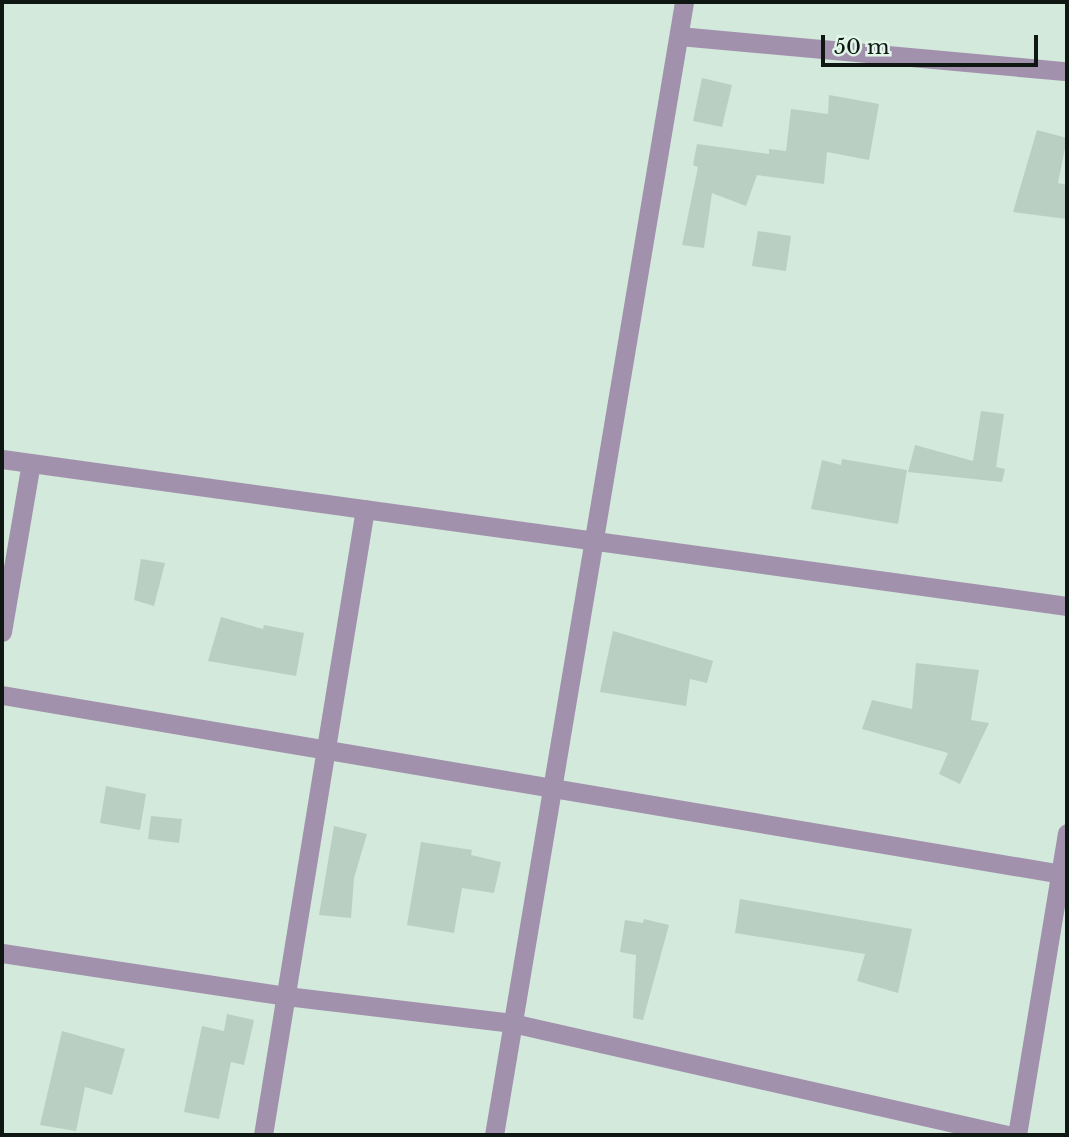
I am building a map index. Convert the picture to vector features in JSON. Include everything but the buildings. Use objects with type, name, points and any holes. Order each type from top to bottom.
[{"type":"street","points":[[494,1135],[684,2]]},
{"type":"street","points":[[679,36],[1067,71]]},
{"type":"street","points":[[2,459],[1067,606]]},
{"type":"street","points":[[2,632],[31,463]]},
{"type":"street","points":[[263,1135],[365,509]]},
{"type":"street","points":[[2,695],[553,785],[1064,874]]},
{"type":"street","points":[[1017,1135],[1064,874],[1067,833]]},
{"type":"street","points":[[2,953],[286,996],[512,1023],[1007,1135]]}]
